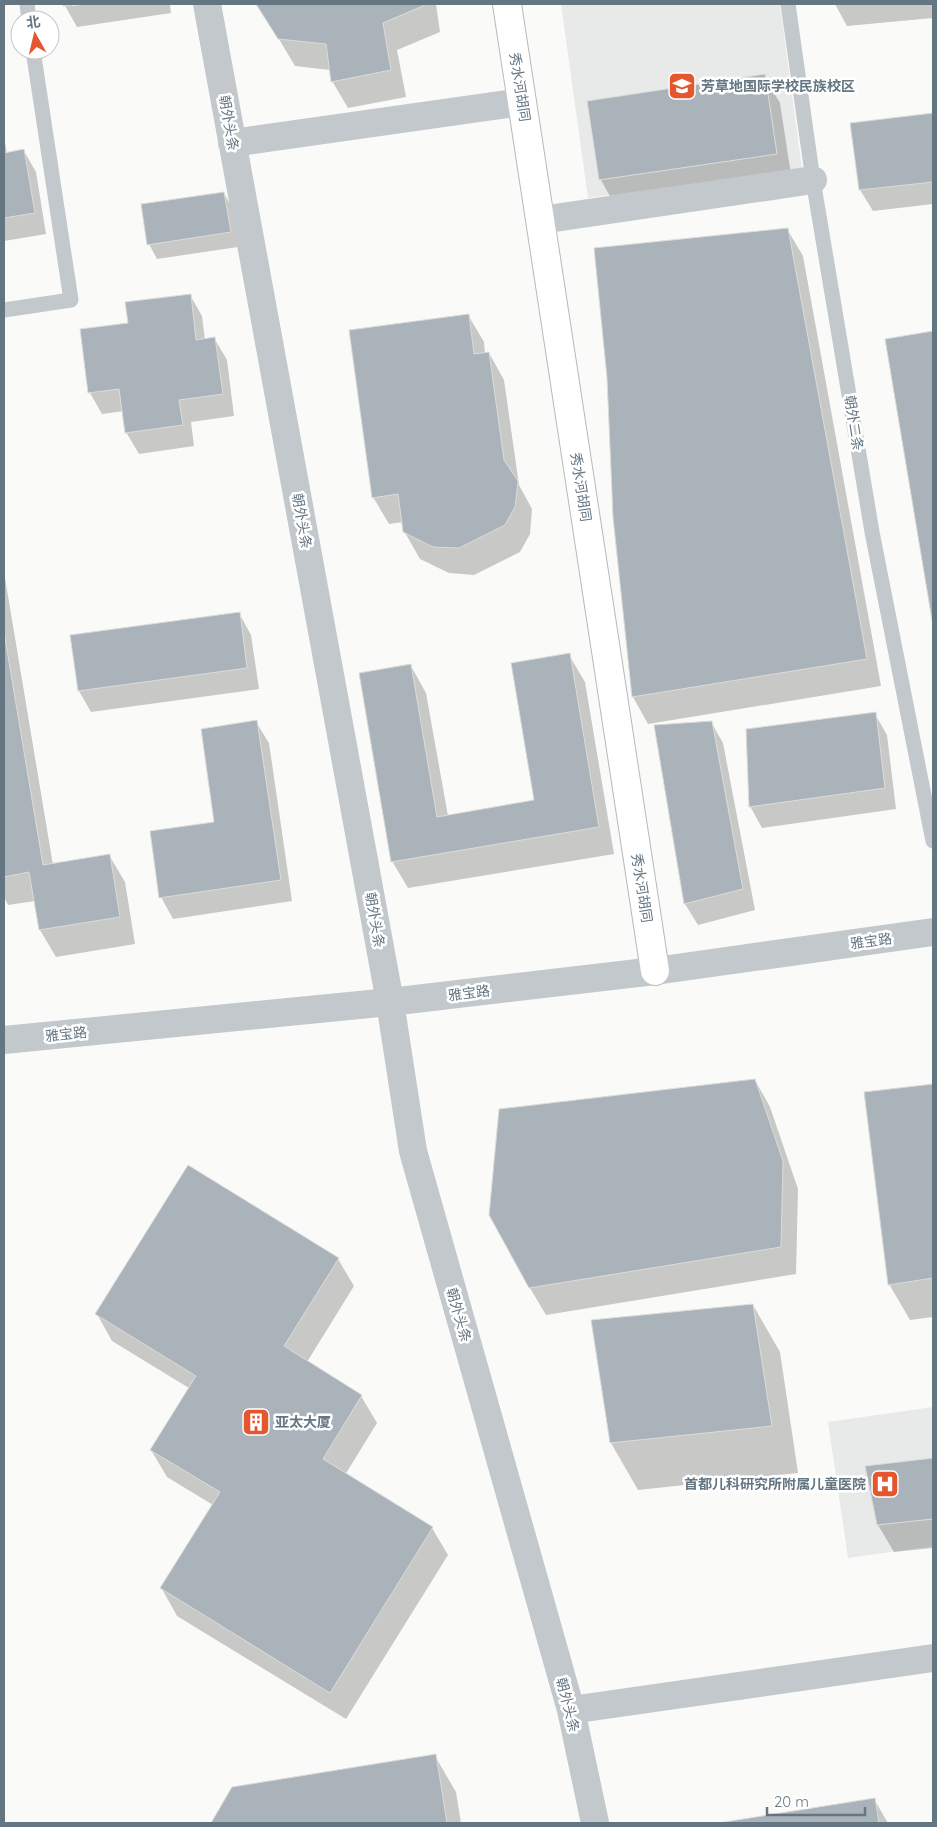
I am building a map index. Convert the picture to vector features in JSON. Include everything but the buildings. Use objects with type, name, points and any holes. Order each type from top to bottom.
[{"type":"street","name":"朝外头条","points":[[207,4],[390,1002],[413,1151],[571,1710],[595,1823]]},
{"type":"street","name":"秀水河胡同","points":[[507,4],[655,971]]},
{"type":"street","points":[[232,142],[522,102]]},
{"type":"street","points":[[541,220],[813,180]]},
{"type":"street","name":"雅宝路","points":[[4,1040],[390,1002],[655,971],[933,932]]},
{"type":"street","points":[[571,1710],[933,1658]]},
{"type":"lane","name":"朝外二条","points":[[788,4],[813,180],[872,532],[933,841]]},
{"type":"lane","points":[[4,310],[71,300],[35,60]]},
{"type":"shaded area","name":"芳草地国际学校民族校区","points":[[561,4],[780,4],[802,169],[588,198]]},
{"type":"shaded area","name":"首都儿科研究所附属儿童医院","points":[[933,1407],[933,1546],[848,1558],[828,1422]]},
{"type":"place","name":"芳草地国际学校民族校区","points":[[682,86]]},
{"type":"place","name":"亚太大厦","points":[[256,1422]]},
{"type":"place","name":"首都儿科研究所附属儿童医院","points":[[885,1484]]}]
